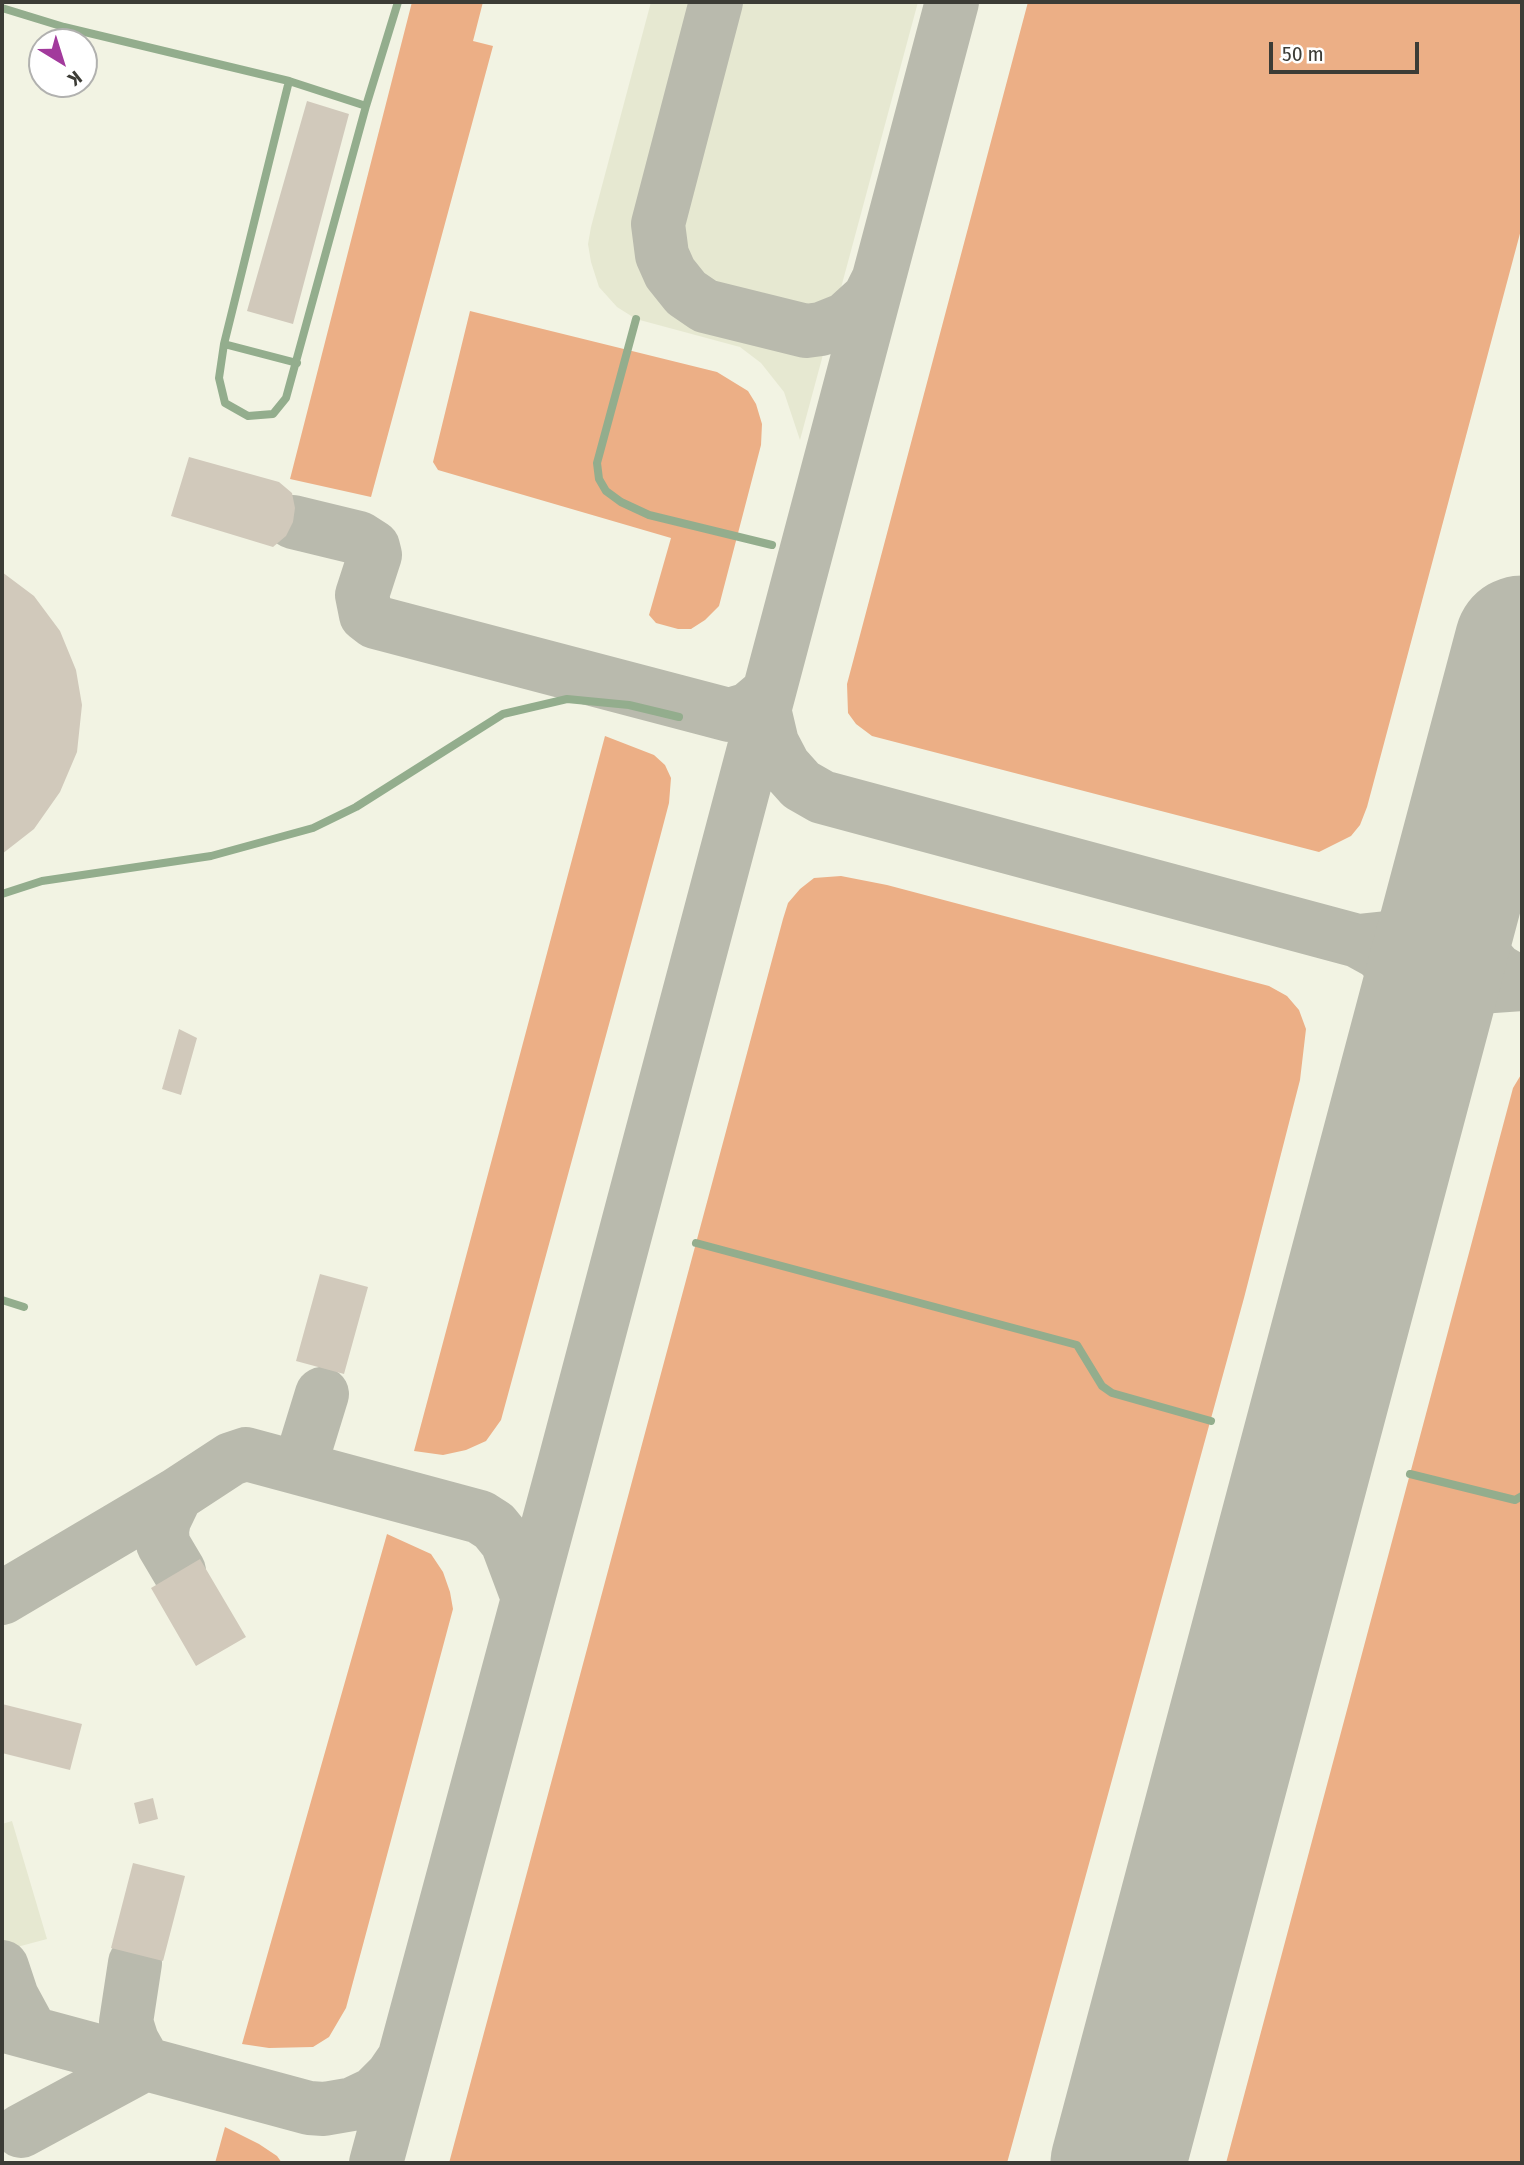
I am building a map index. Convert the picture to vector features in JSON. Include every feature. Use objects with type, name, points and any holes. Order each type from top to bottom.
[{"type":"lane","points":[[289,81],[223,344],[219,379],[225,403],[248,416],[272,414],[286,398],[366,106],[398,2]]},
{"type":"lane","points":[[2,8],[64,27],[289,81],[366,106]]},
{"type":"lane","points":[[636,319],[597,463],[599,479],[606,491],[621,502],[649,515],[772,545]]},
{"type":"lane","points":[[223,344],[297,363]]},
{"type":"lane","points":[[2,894],[42,881],[211,856],[313,828],[356,807],[503,714],[567,699],[629,705],[679,717]]},
{"type":"lane","points":[[696,1243],[1077,1345],[1102,1387],[1112,1393],[1211,1421]]},
{"type":"lane","points":[[2,1300],[24,1307]]},
{"type":"lane","points":[[1410,1474],[1514,1500],[1522,1496]]},
{"type":"shaded area","points":[[412,2],[483,2],[473,41],[493,46],[371,497],[290,479]]},
{"type":"shaded area","points":[[651,2],[918,2],[800,440],[784,392],[761,363],[740,347],[636,319],[617,307],[599,287],[588,244],[591,227]]},
{"type":"shaded area","points":[[1028,2],[1522,2],[1522,226],[1367,807],[1360,825],[1351,836],[1319,852],[872,736],[856,724],[848,713],[847,684]]},
{"type":"shaded area","points":[[470,311],[717,372],[748,391],[756,404],[762,424],[761,445],[719,606],[705,620],[691,629],[678,629],[656,623],[649,615],[671,538],[438,470],[433,462]]},
{"type":"shaded area","points":[[605,736],[654,755],[665,765],[671,778],[669,803],[659,841],[501,1420],[486,1441],[466,1450],[443,1455],[414,1451]]},
{"type":"shaded area","points":[[841,876],[887,885],[1269,986],[1287,996],[1299,1010],[1306,1029],[1300,1080],[1244,1298],[1007,2163],[449,2163],[783,919],[788,903],[814,878]]},
{"type":"shaded area","points":[[1522,1073],[1522,2163],[1226,2163],[1513,1088]]},
{"type":"shaded area","points":[[387,1534],[431,1554],[443,1572],[453,1609],[346,2008],[329,2037],[313,2047],[269,2048],[242,2044]]},
{"type":"shaded area","points":[[12,1821],[47,1939],[2,1951],[2,1824]]},
{"type":"shaded area","points":[[225,2127],[259,2144],[277,2156],[282,2163],[215,2163]]},
{"type":"building","points":[[307,101],[349,114],[293,324],[247,311]]},
{"type":"building","points":[[189,457],[279,482],[292,493],[295,508],[293,522],[286,536],[273,547],[171,516]]},
{"type":"building","points":[[2,572],[34,596],[60,631],[76,670],[82,705],[77,752],[60,792],[34,829],[2,854]]},
{"type":"building","points":[[179,1029],[197,1038],[181,1095],[162,1089]]},
{"type":"building","points":[[320,1274],[368,1287],[344,1374],[296,1361]]},
{"type":"building","points":[[200,1559],[246,1637],[196,1666],[151,1588]]},
{"type":"building","points":[[2,1704],[82,1724],[70,1770],[2,1753]]},
{"type":"building","points":[[153,1798],[158,1819],[139,1824],[134,1803]]},
{"type":"building","points":[[133,1863],[185,1876],[163,1961],[111,1948]]},
{"type":"taxiway","points":[[716,2],[658,224],[662,255],[670,273],[686,293],[705,306],[806,331],[821,329],[846,319],[869,298],[878,280]]},
{"type":"taxiway","points":[[376,2163],[952,2]]},
{"type":"taxiway","points":[[293,522],[359,538],[373,547],[375,555],[362,595],[366,615],[375,622],[729,715],[749,709],[768,693]]},
{"type":"taxiway","points":[[764,709],[772,743],[784,766],[801,785],[822,797],[1358,941],[1378,952],[1389,963],[1404,986],[1421,1027],[1444,1007],[1479,987],[1522,984]]},
{"type":"taxiway","points":[[1457,889],[1466,922],[1481,952],[1497,970],[1519,983]]},
{"type":"taxiway","points":[[1358,941],[1396,937],[1407,932],[1444,904],[1457,889]]},
{"type":"taxiway","points":[[306,1446],[322,1394]]},
{"type":"taxiway","points":[[2,1598],[176,1495],[231,1459],[246,1454],[480,1517],[494,1526],[507,1542],[528,1598]]},
{"type":"taxiway","points":[[176,1495],[164,1520],[162,1531],[163,1544],[179,1571]]},
{"type":"taxiway","points":[[21,2131],[145,2064],[132,2041],[126,2022],[135,1963]]},
{"type":"taxiway","points":[[2,1967],[12,1997],[31,2032]]},
{"type":"taxiway","points":[[2,2025],[309,2108],[324,2109],[353,2104],[374,2094],[403,2060]]},
{"type":"runway","points":[[1118,2163],[1522,643]]}]
